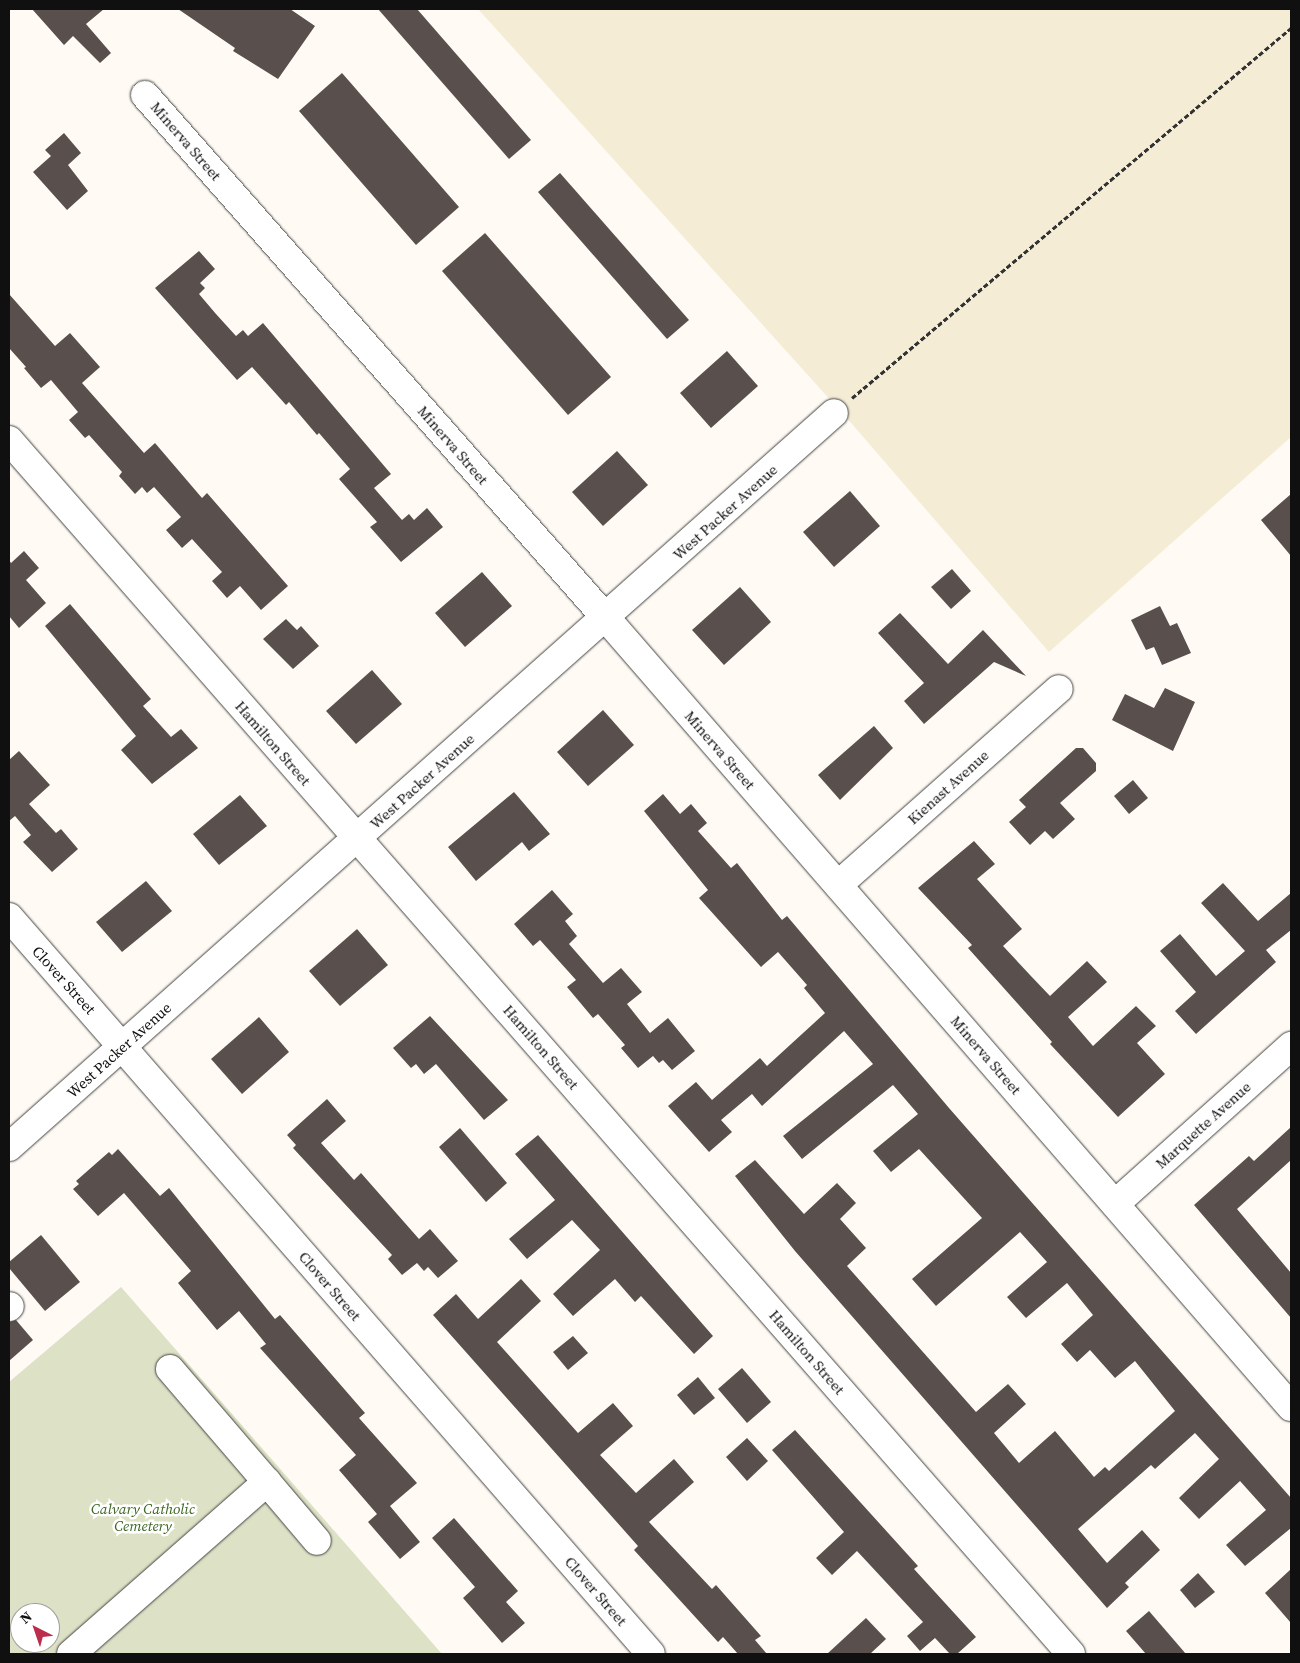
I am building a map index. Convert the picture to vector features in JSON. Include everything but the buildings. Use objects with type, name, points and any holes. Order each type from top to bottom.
[{"type":"street","name":"Minerva Street","points":[[145,95],[606,618],[1291,1407]]},
{"type":"street","name":"West Packer Avenue","points":[[9,1148],[834,414]]},
{"type":"street","name":"Hamilton Street","points":[[9,440],[1071,1654]]},
{"type":"street","name":"Kienast Avenue","points":[[838,885],[1058,689]]},
{"type":"street","name":"Clover Street","points":[[9,918],[124,1046],[651,1654]]},
{"type":"street","name":"Marquette Avenue","points":[[1115,1204],[1291,1046]]},
{"type":"street","points":[[170,1370],[317,1541]]},
{"type":"street","points":[[71,1654],[267,1482]]},
{"type":"path","points":[[834,414],[1291,28]]},
{"type":"shaded area","points":[[478,9],[1291,9],[1291,437],[1049,652],[852,424]]},
{"type":"green space","name":"Calvary Catholic Cemetery","points":[[121,1287],[442,1654],[9,1654],[9,1382]]}]
